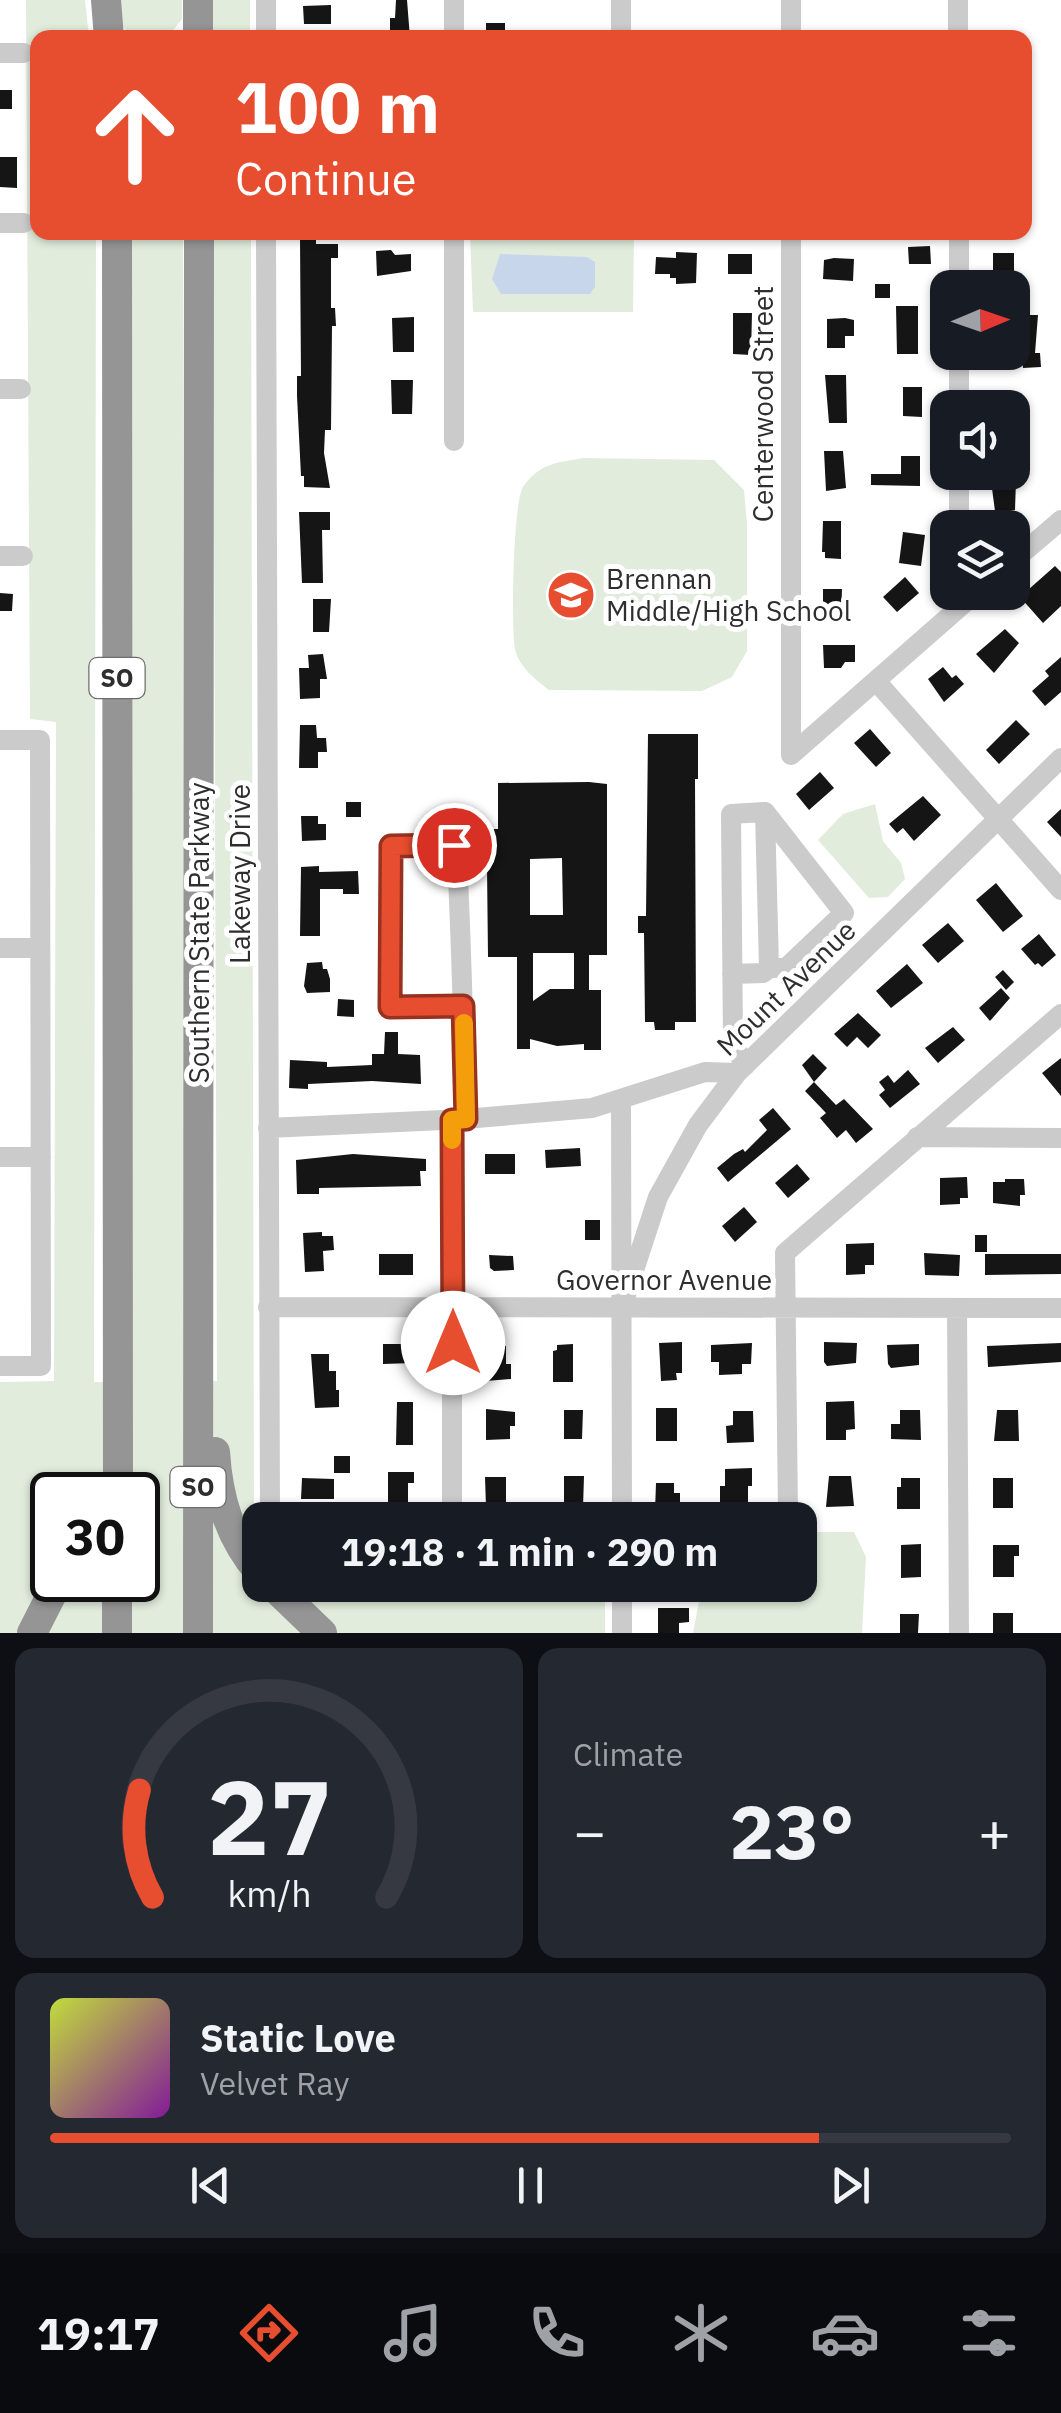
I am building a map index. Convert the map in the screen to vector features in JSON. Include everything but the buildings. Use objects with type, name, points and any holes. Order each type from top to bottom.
[{"type":"highway","name":"SO","points":[[117,240],[118,1472]]},
{"type":"highway","name":"Southern State Parkway","points":[[198,1633],[199,240]]},
{"type":"highway","points":[[199,1341],[224,1514],[242,1549]]},
{"type":"highway","points":[[100,1472],[118,1342]]},
{"type":"highway","points":[[32,1633],[48,1602]]},
{"type":"highway","points":[[117,1633],[118,1602]]},
{"type":"highway","points":[[290,1602],[322,1633]]},
{"type":"street","points":[[266,0],[266,30]]},
{"type":"street","points":[[454,0],[454,30]]},
{"type":"street","points":[[622,0],[622,30]]},
{"type":"street","points":[[791,0],[791,30]]},
{"type":"street","points":[[958,0],[958,30]]},
{"type":"street","points":[[0,53],[24,53]]},
{"type":"street","points":[[0,223],[24,222]]},
{"type":"street","name":"Lakeway Drive","points":[[266,240],[270,1502]]},
{"type":"street","points":[[454,240],[454,441]]},
{"type":"street","name":"Centerwood Street","points":[[791,240],[791,755],[876,681]]},
{"type":"street","points":[[958,240],[958,270]]},
{"type":"street","points":[[1030,547],[1061,520]]},
{"type":"street","points":[[0,556],[23,556]]},
{"type":"street","points":[[949,610],[876,681],[1061,890]]},
{"type":"street","points":[[0,740],[40,740],[41,1157],[40,1366],[0,1366]]},
{"type":"street","name":"Mount Avenue","points":[[622,1307],[658,1197],[698,1125],[741,1069],[1061,758]]},
{"type":"street","points":[[268,1128],[592,1108],[706,1072],[741,1069],[733,1043],[732,814],[765,812]]},
{"type":"street","points":[[765,812],[769,968]]},
{"type":"street","points":[[732,981],[769,968],[786,968],[844,913],[765,812]]},
{"type":"street","points":[[452,1502],[453,1308],[463,1006],[454,845],[391,846],[390,1007],[463,1006]]},
{"type":"street","points":[[0,948],[40,948]]},
{"type":"street","points":[[788,1502],[785,1253],[1061,1014]]},
{"type":"street","points":[[621,1100],[622,1502]]},
{"type":"street","points":[[916,1137],[1061,1138]]},
{"type":"street","points":[[0,1157],[41,1157]]},
{"type":"street","name":"Governor Avenue","points":[[268,1307],[1061,1308]]},
{"type":"street","points":[[957,1308],[960,1633]]},
{"type":"street","points":[[622,1602],[622,1633]]},
{"type":"green space","points":[[26,0],[85,0],[88,30],[30,30],[30,240],[96,240],[94,1382],[131,1382],[128,240],[183,240],[185,1382],[217,1381],[213,240],[251,240],[254,1502],[242,1502],[242,1602],[605,1602],[605,1633],[0,1633],[0,1382],[54,1381],[56,722],[30,719]]},
{"type":"green space","points":[[118,0],[182,0],[182,19],[173,30],[126,30],[120,23]]},
{"type":"green space","points":[[210,0],[250,0],[250,30],[211,30]]},
{"type":"green space","points":[[470,240],[634,240],[633,312],[473,312]]},
{"type":"green space","points":[[583,458],[714,460],[744,490],[747,651],[732,677],[702,691],[549,690],[520,661],[515,649],[513,617],[515,540],[523,487],[542,469]]},
{"type":"green space","points":[[875,804],[883,841],[901,863],[905,879],[888,897],[869,898],[818,840],[843,814]]},
{"type":"green space","points":[[817,1532],[854,1532],[866,1557],[862,1633],[693,1633],[699,1602],[817,1602]]},
{"type":"water","points":[[500,254],[587,257],[595,262],[595,287],[590,294],[501,294],[492,279]]},
{"type":"slow traffic","points":[[452,1140],[452,1120],[466,1119],[464,1023]]},
{"type":"place","name":"Brennan Middle/High School","points":[[571,595]]},
{"type":"route","points":[[453,1343],[452,1120],[466,1119],[463,1006],[390,1007],[390,908],[391,846],[454,845]]}]
